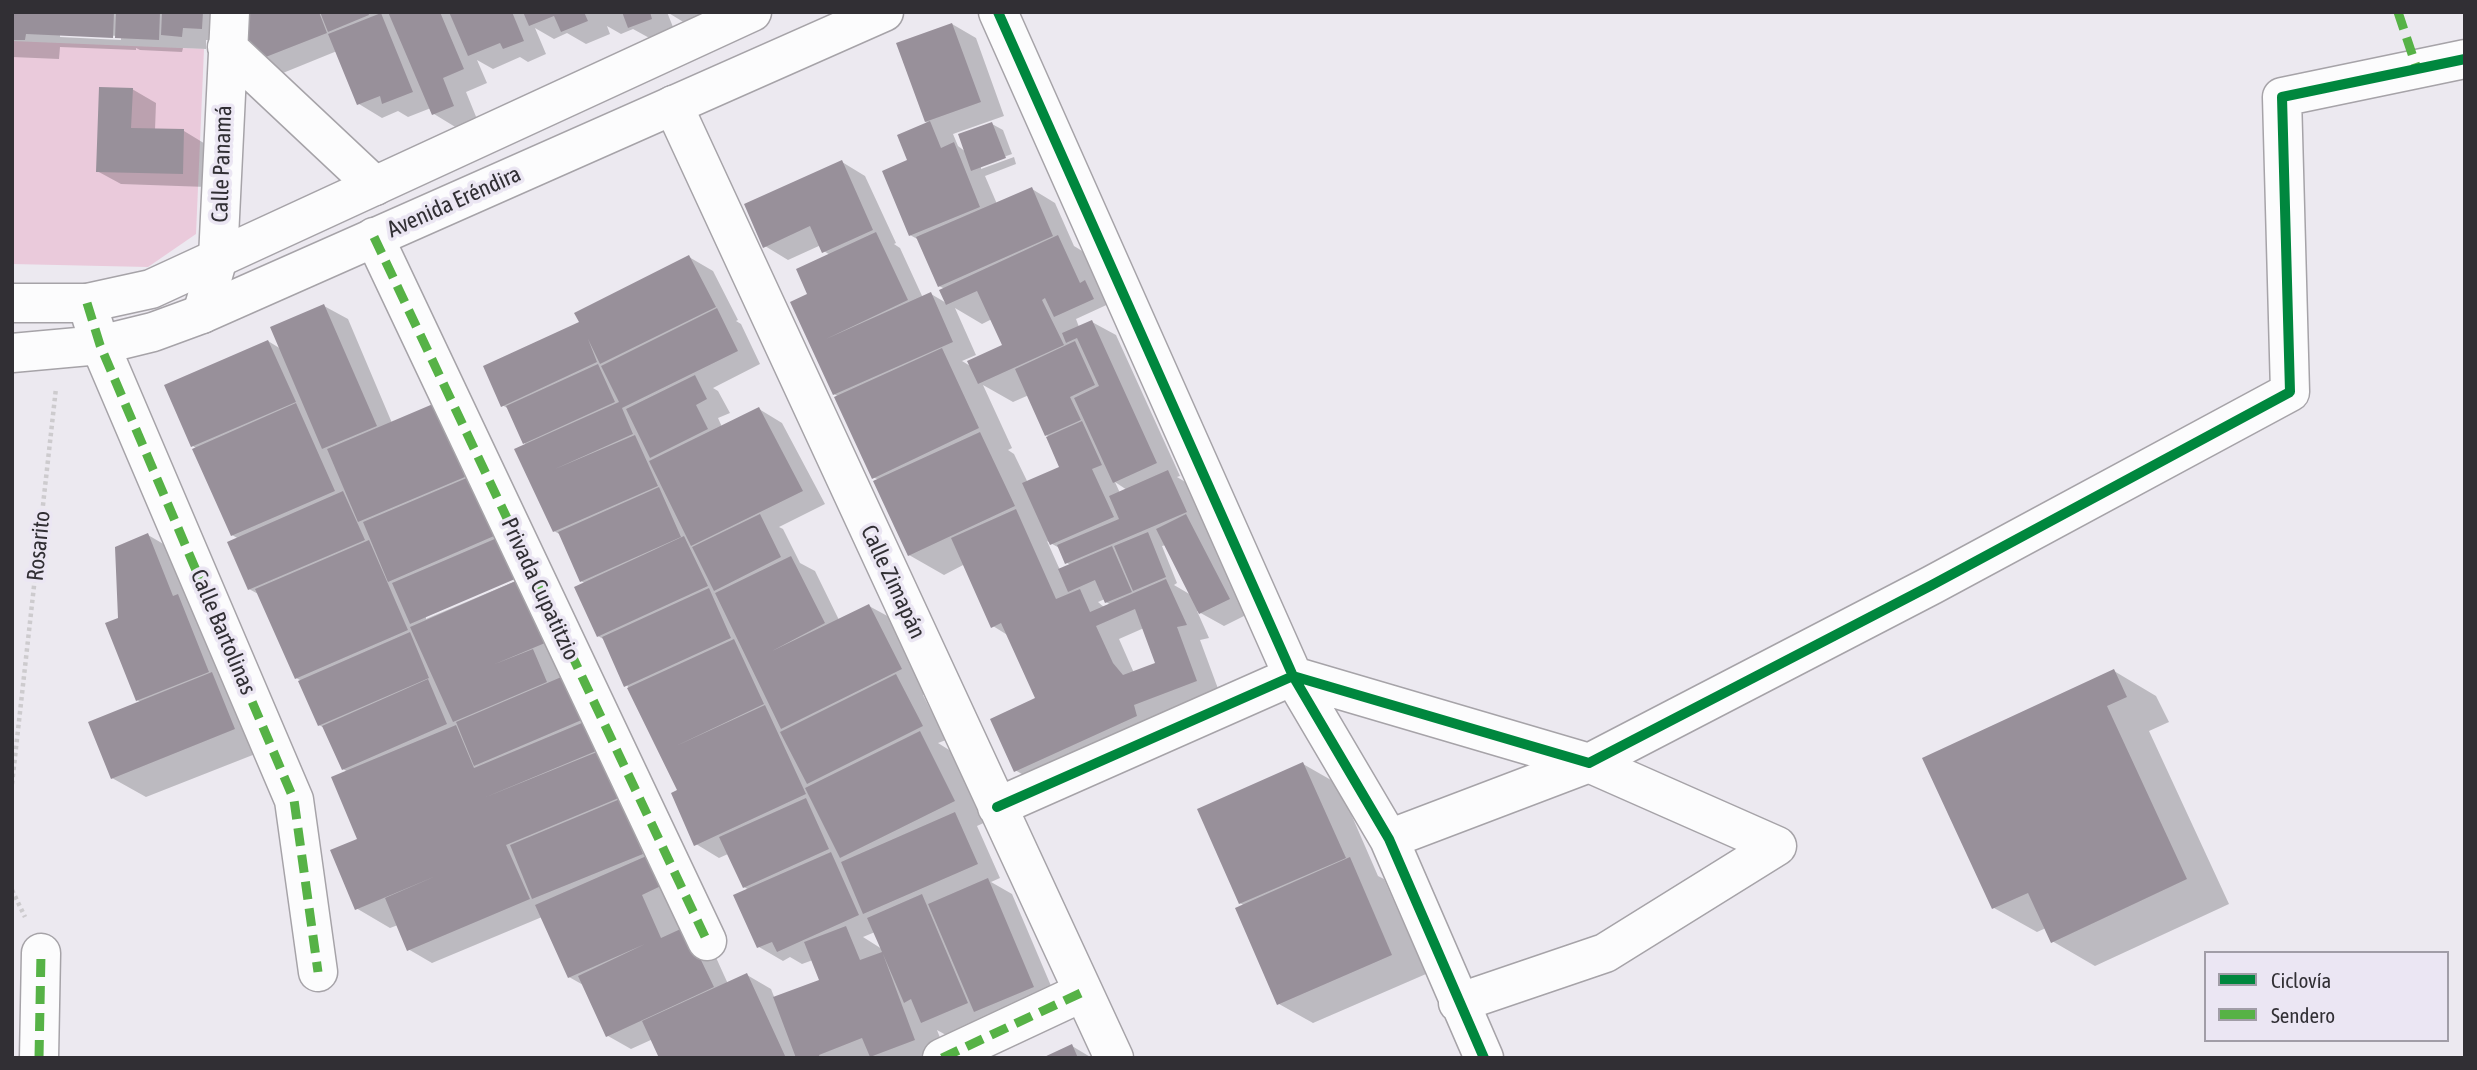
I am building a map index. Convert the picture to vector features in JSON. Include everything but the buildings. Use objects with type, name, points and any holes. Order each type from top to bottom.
[{"type":"street","name":"Avenida Eréndira","points":[[12,303],[87,303],[151,289],[752,12]]},
{"type":"street","name":"Avenida Eréndira","points":[[12,353],[100,345],[153,332],[202,314],[884,12]]},
{"type":"street","points":[[998,12],[1293,676],[1389,839],[1484,1058]]},
{"type":"street","points":[[228,30],[375,186]]},
{"type":"street","name":"Calle Panamá","points":[[202,314],[218,258],[228,30]]},
{"type":"street","points":[[1389,839],[1589,763],[1932,586],[2290,392],[2281,97],[2465,59]]},
{"type":"street","name":"Calle Zimapán","points":[[673,105],[1114,1058]]},
{"type":"street","name":"Privada Cupatitzio","points":[[374,237],[707,941]]},
{"type":"street","name":"Calle Bartolinas","points":[[87,303],[100,345],[294,800],[318,972]]},
{"type":"street","points":[[997,807],[1293,676],[1589,763],[1777,846],[1605,953],[1458,1003]]},
{"type":"street","points":[[39,1058],[41,953]]},
{"type":"street","points":[[942,1058],[1083,992]]},
{"type":"shaded area","points":[[12,41],[204,49],[196,234],[148,267],[12,264]]},
{"type":"marked path","points":[[2398,12],[2417,69]]},
{"type":"marked path","points":[[374,237],[707,941]]},
{"type":"marked path","points":[[87,303],[100,345],[294,800],[318,972]]},
{"type":"marked path","points":[[39,1058],[41,953]]},
{"type":"marked path","points":[[942,1058],[1083,992]]},
{"type":"cycle path","points":[[998,12],[1293,676],[1389,839],[1484,1058]]},
{"type":"cycle path","points":[[997,807],[1293,676],[1589,763],[1932,585],[2290,392],[2282,97],[2465,59]]}]
